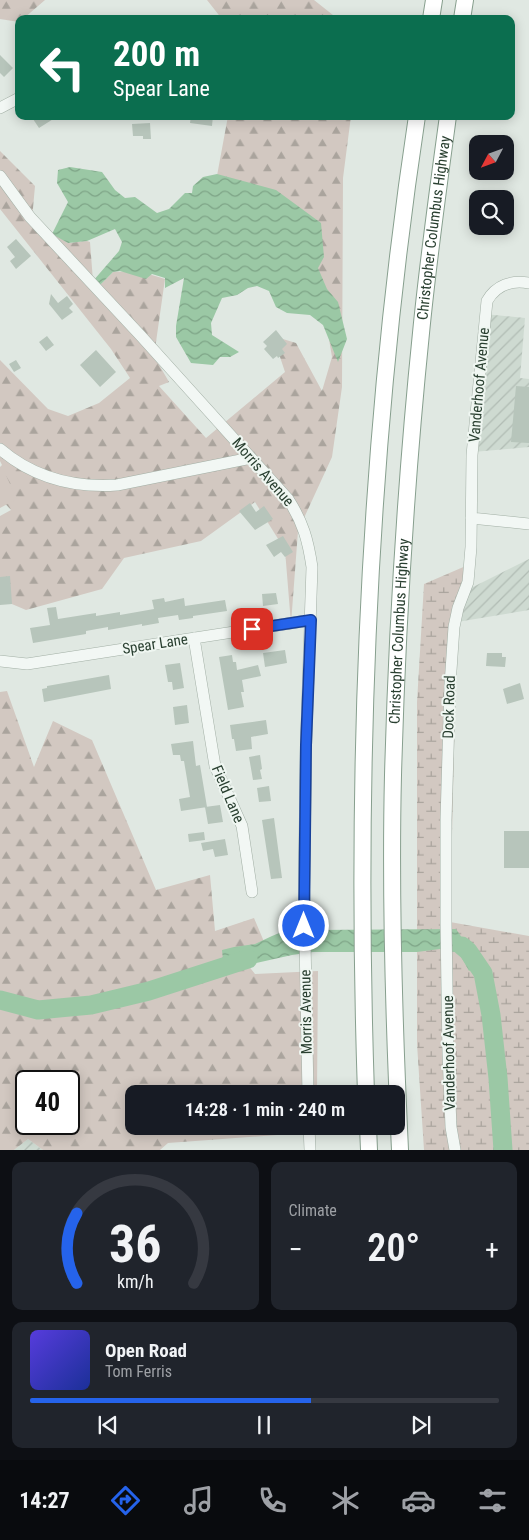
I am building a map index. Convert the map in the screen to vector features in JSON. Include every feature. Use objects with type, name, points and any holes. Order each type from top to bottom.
[{"type":"highway","points":[[432,15],[434,0]]},
{"type":"highway","points":[[463,15],[465,0]]},
{"type":"highway","name":"Christopher Columbus Highway","points":[[366,1085],[362,981],[362,776],[365,681],[376,485],[406,184],[416,120]]},
{"type":"highway","name":"Christopher Columbus Highway","points":[[400,1150],[393,926],[393,776],[404,537],[421,331],[447,120]]},
{"type":"highway","points":[[368,1135],[369,1150]]},
{"type":"street","points":[[0,108],[15,100]]},
{"type":"street","name":"Morris Avenue","points":[[0,176],[30,217],[288,499],[302,523],[308,540],[312,567],[306,745],[304,926],[308,1085]]},
{"type":"street","name":"Vanderhoof Avenue","points":[[471,518],[472,455],[487,301],[496,290],[504,285],[512,282],[529,283]]},
{"type":"street","points":[[0,449],[26,468],[44,477],[80,485],[98,486],[117,485],[252,458]]},
{"type":"street","points":[[471,518],[529,524]]},
{"type":"street","name":"Dock Road","points":[[448,956],[446,924],[446,820],[450,685],[454,628],[458,608],[468,582],[471,518]]},
{"type":"street","name":"Spear Lane","points":[[0,661],[27,664],[311,620]]},
{"type":"street","name":"Field Lane","points":[[194,638],[215,766],[242,826],[252,892]]},
{"type":"street","name":"Vanderhoof Avenue","points":[[448,956],[448,1053],[451,1127],[455,1150]]},
{"type":"street","points":[[309,1135],[310,1150]]},
{"type":"shaded area","points":[[484,314],[525,318],[520,378],[529,379],[529,447],[473,452]]},
{"type":"shaded area","points":[[529,559],[529,610],[457,622],[465,591]]},
{"type":"shaded area","points":[[28,1139],[43,1150],[14,1150]]},
{"type":"green space","points":[[0,0],[45,0],[28,15],[15,15],[15,21],[0,19]]},
{"type":"green space","points":[[207,0],[314,0],[333,15],[219,15]]},
{"type":"green space","points":[[227,120],[350,120],[343,178],[342,387],[332,457],[298,531],[291,624],[285,550],[255,502],[201,541],[124,558],[102,589],[26,610],[0,599],[0,516],[11,510],[0,498],[0,467],[2,465],[0,461],[0,360],[48,409],[68,416],[99,403],[130,378],[111,349],[0,209],[0,151],[35,186],[32,219],[68,243],[90,242],[93,281],[100,285],[113,272],[119,271],[153,275],[165,279],[154,356],[169,382],[159,386],[206,438],[285,372],[273,336],[296,343],[322,391],[332,357],[325,316],[214,192]]},
{"type":"green space","points":[[0,467],[4,471],[17,499],[0,508]]},
{"type":"green space","points":[[468,565],[457,622],[450,922],[529,936],[529,1150],[424,1150],[417,1044],[417,702],[424,584]]},
{"type":"green space","points":[[7,691],[34,767],[53,721],[92,740],[156,890],[210,875],[215,931],[254,918],[265,944],[240,955],[255,974],[318,971],[317,1085],[125,1085],[125,1135],[276,1135],[168,1143],[160,1150],[43,1150],[28,1139],[14,1150],[0,1150],[0,692]]},
{"type":"water","points":[[70,167],[102,172],[115,190],[125,198],[135,197],[157,213],[169,209],[185,193],[192,193],[193,186],[203,177],[217,174],[276,190],[321,223],[324,257],[318,268],[327,289],[338,302],[347,339],[338,362],[323,325],[310,315],[287,313],[276,307],[269,291],[257,286],[248,288],[237,295],[222,298],[211,323],[212,335],[239,352],[230,357],[220,357],[213,365],[191,363],[176,337],[184,278],[165,288],[165,278],[152,274],[146,279],[120,271],[113,272],[100,285],[93,281],[119,251],[122,242],[115,229],[87,241],[68,243],[52,234],[68,202],[57,183],[58,170]]},
{"type":"water","points":[[292,928],[313,930],[456,929],[479,963],[469,971],[459,953],[440,949],[417,952],[313,952],[224,970],[222,950],[255,944]]},
{"type":"building","points":[[0,55],[13,68],[4,77],[0,73]]},
{"type":"building","points":[[34,120],[52,120],[39,128]]},
{"type":"building","points":[[190,120],[213,120],[212,126],[190,123]]},
{"type":"building","points":[[150,123],[151,139],[143,139],[143,136],[133,136],[132,124]]},
{"type":"building","points":[[16,239],[31,256],[16,269],[10,261],[15,257],[7,247]]},
{"type":"building","points":[[51,294],[58,303],[67,296],[73,304],[69,308],[73,312],[62,320],[49,304]]},
{"type":"building","points":[[276,330],[287,344],[282,349],[285,353],[273,359],[264,349],[267,346],[263,342]]},
{"type":"building","points":[[47,336],[54,345],[46,351],[39,342]]},
{"type":"building","points":[[96,350],[116,372],[100,387],[80,365]]},
{"type":"building","points":[[16,360],[21,368],[14,372],[9,364]]},
{"type":"building","points":[[516,386],[529,387],[529,443],[511,442]]},
{"type":"building","points":[[250,503],[256,512],[264,506],[273,519],[255,530],[239,511]]},
{"type":"building","points":[[283,536],[293,552],[285,557],[281,552],[274,557],[266,545]]},
{"type":"building","points":[[10,576],[12,604],[0,605],[0,577]]},
{"type":"building","points":[[276,593],[278,604],[263,606],[262,594]]},
{"type":"building","points":[[164,598],[165,602],[184,598],[185,606],[225,600],[227,611],[179,620],[178,615],[158,618],[159,623],[108,630],[108,627],[86,631],[86,634],[33,643],[30,628],[50,625],[47,608],[56,607],[58,619],[96,613],[96,616],[120,612],[120,615],[154,609],[152,600]]},
{"type":"building","points":[[285,650],[287,663],[265,667],[263,653]]},
{"type":"building","points":[[487,653],[502,653],[502,657],[506,657],[505,667],[486,666]]},
{"type":"building","points":[[232,655],[233,662],[236,662],[237,670],[258,665],[261,676],[242,680],[244,692],[241,692],[244,707],[228,710],[219,657]]},
{"type":"building","points":[[180,663],[184,688],[173,690],[172,682],[168,682],[165,665]]},
{"type":"building","points":[[109,675],[111,689],[44,702],[42,689],[47,688],[47,686]]},
{"type":"building","points":[[520,683],[524,699],[507,704],[503,689]]},
{"type":"building","points":[[187,705],[189,723],[175,725],[173,707]]},
{"type":"building","points":[[266,720],[268,734],[251,737],[252,749],[236,751],[230,725]]},
{"type":"building","points":[[193,741],[196,766],[200,765],[207,807],[181,811],[179,799],[190,797],[184,761],[181,761],[180,755],[173,755],[171,744]]},
{"type":"building","points":[[260,755],[262,779],[253,780],[249,757]]},
{"type":"building","points":[[269,786],[271,801],[259,802],[257,788]]},
{"type":"building","points":[[220,805],[223,822],[208,824],[205,807]]},
{"type":"building","points":[[274,818],[282,878],[271,879],[262,820]]},
{"type":"building","points":[[504,831],[529,831],[529,868],[504,868]]},
{"type":"building","points":[[204,832],[205,840],[189,842],[188,834]]},
{"type":"building","points":[[225,839],[228,855],[215,857],[213,849],[203,851],[201,843]]},
{"type":"waterway","points":[[462,946],[468,951],[483,973],[491,1015],[503,1150]]},
{"type":"waterway","points":[[0,1000],[38,1010],[91,1005],[149,991],[248,959]]},
{"type":"route","points":[[252,629],[311,620],[306,745],[304,926]]}]
